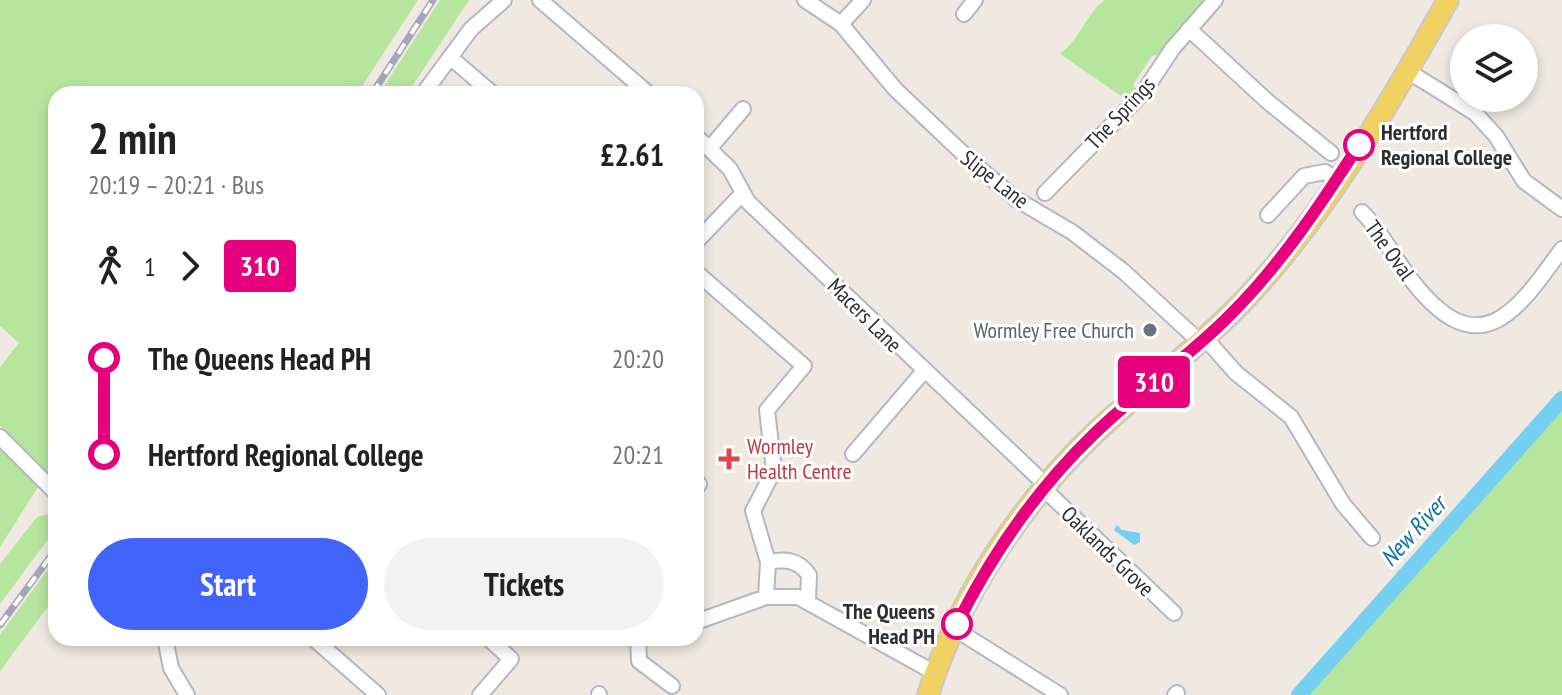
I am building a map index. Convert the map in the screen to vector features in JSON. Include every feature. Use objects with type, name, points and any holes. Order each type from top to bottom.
[{"type":"main road","points":[[928,695],[955,629],[983,575],[1045,487],[1094,434],[1203,340],[1255,289],[1337,180],[1448,0]]},
{"type":"street","points":[[429,86],[471,29],[504,0]]},
{"type":"street","points":[[540,0],[640,86]]},
{"type":"street","name":"Slipe Lane","points":[[805,0],[841,24],[868,60],[946,139],[1016,199],[1072,232],[1123,271],[1236,373],[1291,417],[1343,504],[1372,538]]},
{"type":"street","points":[[841,24],[863,0]]},
{"type":"street","points":[[964,14],[975,0]]},
{"type":"street","name":"The Springs","points":[[1045,193],[1143,93],[1189,29],[1215,0]]},
{"type":"street","points":[[1189,29],[1267,101],[1331,153]]},
{"type":"street","points":[[450,57],[484,86]]},
{"type":"street","points":[[1406,70],[1475,113],[1496,136],[1524,181],[1562,209]]},
{"type":"street","points":[[710,148],[743,109]]},
{"type":"street","name":"Macers Lane","points":[[704,143],[730,169],[748,202],[1045,487]]},
{"type":"street","points":[[1268,215],[1304,176],[1325,172],[1337,180]]},
{"type":"street","points":[[704,234],[743,193]]},
{"type":"street","name":"The Oval","points":[[1362,212],[1384,235],[1413,283],[1465,325],[1487,326],[1505,317],[1562,249]]},
{"type":"street","points":[[704,279],[804,366],[767,410],[774,449],[774,470],[753,511],[768,562],[766,597]]},
{"type":"street","points":[[853,454],[924,371]]},
{"type":"street","points":[[0,437],[48,485]]},
{"type":"street","name":"Oaklands Grove","points":[[1045,487],[1174,613]]},
{"type":"street","points":[[768,562],[787,560],[800,564],[811,582],[808,600]]},
{"type":"street","points":[[704,619],[779,594],[808,600],[935,673]]},
{"type":"street","points":[[955,629],[1060,695]]},
{"type":"street","points":[[167,646],[171,668],[187,695]]},
{"type":"street","points":[[322,646],[378,695]]},
{"type":"street","points":[[480,695],[511,659],[497,646]]},
{"type":"street","points":[[638,646],[639,661],[672,686]]},
{"type":"green space","points":[[0,0],[418,0],[362,86],[48,86],[48,473],[0,426],[0,367],[19,343],[0,326]]},
{"type":"green space","points":[[440,0],[469,0],[412,86],[384,86]]},
{"type":"green space","points":[[1105,0],[1204,0],[1157,55],[1152,56],[1134,83],[1135,93],[1127,100],[1060,54]]},
{"type":"green space","points":[[1562,407],[1562,695],[1306,695],[1334,663]]},
{"type":"green space","points":[[0,446],[38,487],[0,547]]},
{"type":"green space","points":[[48,514],[48,539],[0,604],[0,564],[37,517]]},
{"type":"green space","points":[[48,569],[48,607],[0,671],[0,635]]},
{"type":"water","points":[[1117,525],[1122,530],[1140,533],[1140,542],[1134,545],[1114,530]]},
{"type":"waterway","name":"New River","points":[[1299,695],[1562,399]]},
{"type":"railway","points":[[377,86],[433,0]]},
{"type":"railway","points":[[0,625],[48,560]]},
{"type":"bus line","name":"310","points":[[957,624],[983,575],[1046,485],[1094,434],[1205,338],[1255,289],[1311,217],[1359,145]]},
{"type":"place","name":"Hertford Regional College","points":[[1359,145]]},
{"type":"place","name":"Wormley Free Church","points":[[1150,330]]},
{"type":"place","name":"Wormley Health Centre","points":[[729,459]]},
{"type":"place","name":"The Queens Head PH","points":[[957,624]]}]
